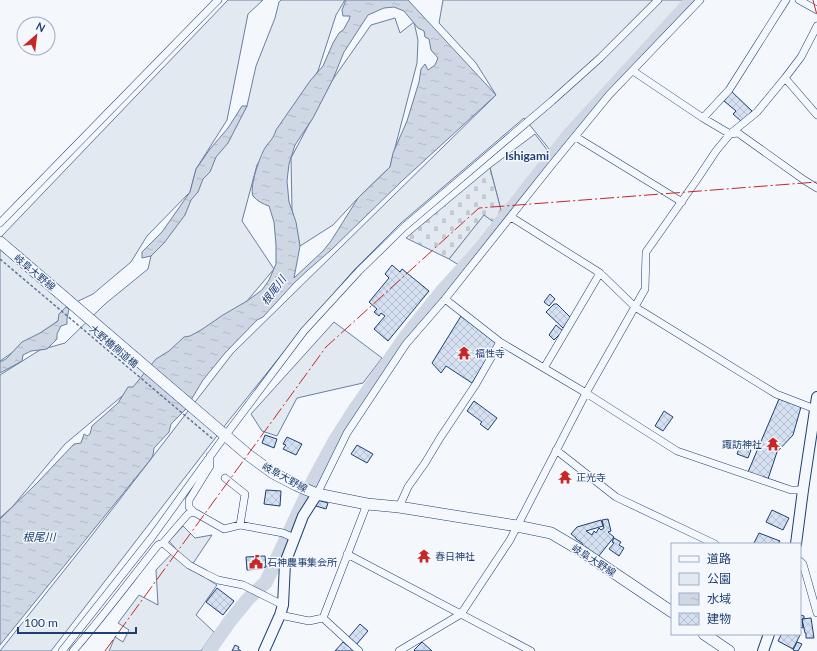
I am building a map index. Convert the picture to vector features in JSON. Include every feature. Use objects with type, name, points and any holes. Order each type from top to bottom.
[{"type":"main road","name":"岐阜大野線","points":[[0,242],[222,432],[273,473],[311,491],[367,504],[400,507],[552,533],[671,611]]},
{"type":"main road","points":[[705,635],[729,651]]},
{"type":"street","points":[[0,223],[218,0]]},
{"type":"street","points":[[62,651],[152,537],[219,444],[222,432],[304,331],[359,271],[415,216],[552,101],[600,58],[658,0]]},
{"type":"street","points":[[264,651],[282,610],[285,562],[311,491],[347,433],[402,350],[445,299],[609,95],[700,0]]},
{"type":"street","points":[[703,118],[729,90],[786,0]]},
{"type":"street","points":[[799,0],[817,10]]},
{"type":"street","points":[[399,651],[461,614],[510,540],[586,393],[645,289],[646,252],[716,151],[730,134],[757,112],[801,57],[817,26]]},
{"type":"street","points":[[633,71],[703,118],[730,134],[738,133],[817,188]]},
{"type":"street","points":[[784,78],[817,115]]},
{"type":"street","points":[[576,137],[682,202]]},
{"type":"street","points":[[511,217],[600,273],[635,307],[776,394],[815,409]]},
{"type":"street","points":[[544,368],[600,273]]},
{"type":"street","points":[[445,299],[500,342],[586,393],[677,450],[791,490],[802,490]]},
{"type":"street","points":[[400,507],[408,487],[476,384],[500,342]]},
{"type":"street","points":[[796,543],[802,490],[817,397]]},
{"type":"street","points":[[556,450],[616,497],[713,543]]},
{"type":"street","points":[[210,456],[210,466],[189,500],[188,507],[224,529],[240,525],[283,533],[293,537]]},
{"type":"street","points":[[225,478],[245,494],[240,525]]},
{"type":"street","points":[[323,618],[367,504]]},
{"type":"street","points":[[73,651],[100,620],[158,545],[163,543],[188,514],[194,512]]},
{"type":"street","points":[[163,543],[190,565],[218,580],[243,585],[282,610],[309,621],[323,618]]},
{"type":"street","points":[[347,554],[531,651]]},
{"type":"street","points":[[801,562],[803,564],[817,613]]},
{"type":"street","points":[[323,618],[359,651]]},
{"type":"street","points":[[763,651],[769,635]]},
{"type":"path","name":"大野橋側道橋","points":[[0,259],[219,444]]},
{"type":"green space","points":[[228,0],[263,0],[248,14],[227,120],[196,169],[190,192],[147,236],[131,262],[93,294],[66,307],[58,321],[0,361],[0,238]]},
{"type":"green space","points":[[281,0],[345,0],[336,15],[318,71],[257,165],[242,221],[274,269],[247,301],[121,397],[65,444],[13,506],[0,518],[0,375],[40,350],[65,343],[105,304],[148,269],[151,256],[247,106],[256,66]]},
{"type":"green space","points":[[443,0],[689,0],[637,54],[550,150],[524,118],[401,223],[354,270],[295,338],[230,419],[51,651],[0,651],[86,543],[233,353],[496,95],[476,63],[439,23]]},
{"type":"green space","points":[[395,18],[400,33],[414,22],[418,40],[417,63],[390,167],[333,225],[300,246],[292,210],[291,158],[333,79],[371,25]]},
{"type":"green space","points":[[535,134],[551,155],[462,267],[449,259],[484,214],[502,214],[490,168]]},
{"type":"green space","points":[[490,168],[502,214],[495,223],[484,215],[449,259],[406,238]]},
{"type":"green space","points":[[334,322],[382,358],[363,383],[297,398],[277,436],[262,431],[251,414]]},
{"type":"green space","points":[[183,526],[195,538],[212,535],[190,568],[217,585],[196,615],[214,632],[201,651],[109,651],[115,637],[123,642],[129,630],[118,623],[139,595],[158,605],[156,570],[176,549],[169,541]]},
{"type":"water","name":"根尾川","points":[[346,0],[408,0],[496,95],[294,283],[263,317],[257,320],[225,353],[203,380],[185,410],[171,424],[169,432],[154,448],[151,459],[0,645],[0,519],[74,444],[81,443],[84,434],[87,436],[90,434],[92,426],[118,403],[128,387],[133,387],[156,359],[169,351],[184,337],[190,336],[201,330],[247,301],[262,290],[269,280],[276,264],[274,222],[269,206],[260,202],[253,196],[252,186],[258,164],[267,145],[310,81],[323,66],[333,43],[349,20],[350,16],[343,16],[342,10]],"holes":[[[394,7],[404,11],[418,28],[424,31],[425,37],[429,39],[431,50],[438,58],[435,65],[428,70],[425,64],[421,69],[419,82],[407,121],[393,153],[390,167],[358,198],[323,251],[294,278],[300,246],[296,222],[289,202],[287,181],[289,164],[295,145],[313,118],[333,79],[344,52],[368,15],[384,8]]]},
{"type":"water","points":[[242,106],[247,106],[228,143],[216,157],[210,172],[203,179],[198,192],[191,200],[185,215],[164,243],[151,256],[142,258],[142,252],[162,232],[190,192],[196,169],[210,149],[228,128]]},
{"type":"water","points":[[66,307],[69,309],[67,324],[61,326],[57,334],[57,339],[47,349],[31,351],[23,355],[22,361],[0,373],[0,362],[6,359],[22,342],[40,333],[58,321],[59,314]]},
{"type":"building","points":[[731,91],[752,111],[742,122],[733,114],[736,111],[724,101]]},
{"type":"building","points":[[392,265],[400,272],[402,269],[429,291],[388,341],[374,329],[385,316],[381,313],[379,316],[374,312],[377,309],[369,302],[389,278],[385,274]]},
{"type":"building","points":[[550,294],[555,299],[549,306],[544,302]]},
{"type":"building","points":[[554,304],[557,304],[570,317],[563,328],[546,312]]},
{"type":"building","name":"福性寺","points":[[461,316],[496,343],[472,383],[446,366],[441,373],[432,363]]},
{"type":"building","points":[[556,325],[563,331],[554,340],[549,335]]},
{"type":"building","name":"諏訪神社","points":[[779,399],[801,407],[793,435],[777,452],[768,479],[748,472]]},
{"type":"building","points":[[474,401],[497,418],[488,430],[480,424],[482,422],[467,411]]},
{"type":"building","points":[[664,411],[673,417],[663,431],[655,426]]},
{"type":"building","points":[[265,435],[277,439],[274,448],[262,443]]},
{"type":"building","points":[[287,437],[302,444],[296,455],[283,449],[286,445],[283,444]]},
{"type":"building","points":[[357,445],[373,454],[367,463],[351,454]]},
{"type":"building","points":[[740,446],[751,450],[748,458],[737,454]]},
{"type":"building","points":[[266,490],[281,491],[280,506],[264,504]]},
{"type":"building","points":[[317,500],[328,503],[326,509],[316,506]]},
{"type":"building","points":[[772,510],[789,518],[783,530],[766,522]]},
{"type":"building","points":[[608,519],[611,531],[608,532],[614,537],[598,557],[584,547],[582,543],[571,534],[577,527],[601,520],[603,526],[586,531],[592,535],[594,531],[596,533],[599,528],[601,530],[604,528],[602,520]]},
{"type":"building","points":[[759,533],[780,541],[779,543],[754,543]]},
{"type":"building","points":[[614,538],[621,542],[619,545],[624,548],[619,556],[609,549],[614,543],[612,542]]},
{"type":"building","name":"石神農事集会所","points":[[265,556],[266,567],[247,570],[246,557]]},
{"type":"building","points":[[217,588],[234,601],[223,615],[206,602]]},
{"type":"building","points":[[801,615],[804,616],[802,619],[803,628],[801,627]]},
{"type":"building","points":[[811,618],[814,638],[806,638],[802,619]]},
{"type":"building","points":[[360,624],[368,631],[356,645],[348,638]]},
{"type":"building","points":[[781,635],[800,635],[793,649],[778,641]]},
{"type":"building","points":[[343,642],[354,651],[335,651]]},
{"type":"building","points":[[422,642],[432,651],[415,651],[414,650]]},
{"type":"building","points":[[797,642],[802,644],[798,651],[796,651],[793,650]]},
{"type":"building","points":[[235,645],[239,647],[238,649],[241,651],[232,651]]},
{"type":"waterway","points":[[209,651],[230,621],[248,599],[266,582],[314,479],[334,442],[406,336],[443,290],[480,249],[568,136],[692,0]]},
{"type":"power","points":[[813,0],[817,15]]},
{"type":"power","points":[[105,651],[326,347],[479,208],[817,182]]},
{"type":"place","name":"福性寺","points":[[464,353]]},
{"type":"place","name":"諏訪神社","points":[[773,444]]},
{"type":"place","name":"正光寺","points":[[565,477]]},
{"type":"place","name":"春日神社","points":[[424,556]]},
{"type":"place","name":"石神農事集会所","points":[[256,562]]},
{"type":"district","name":"Ishigami","points":[[527,155]]}]
